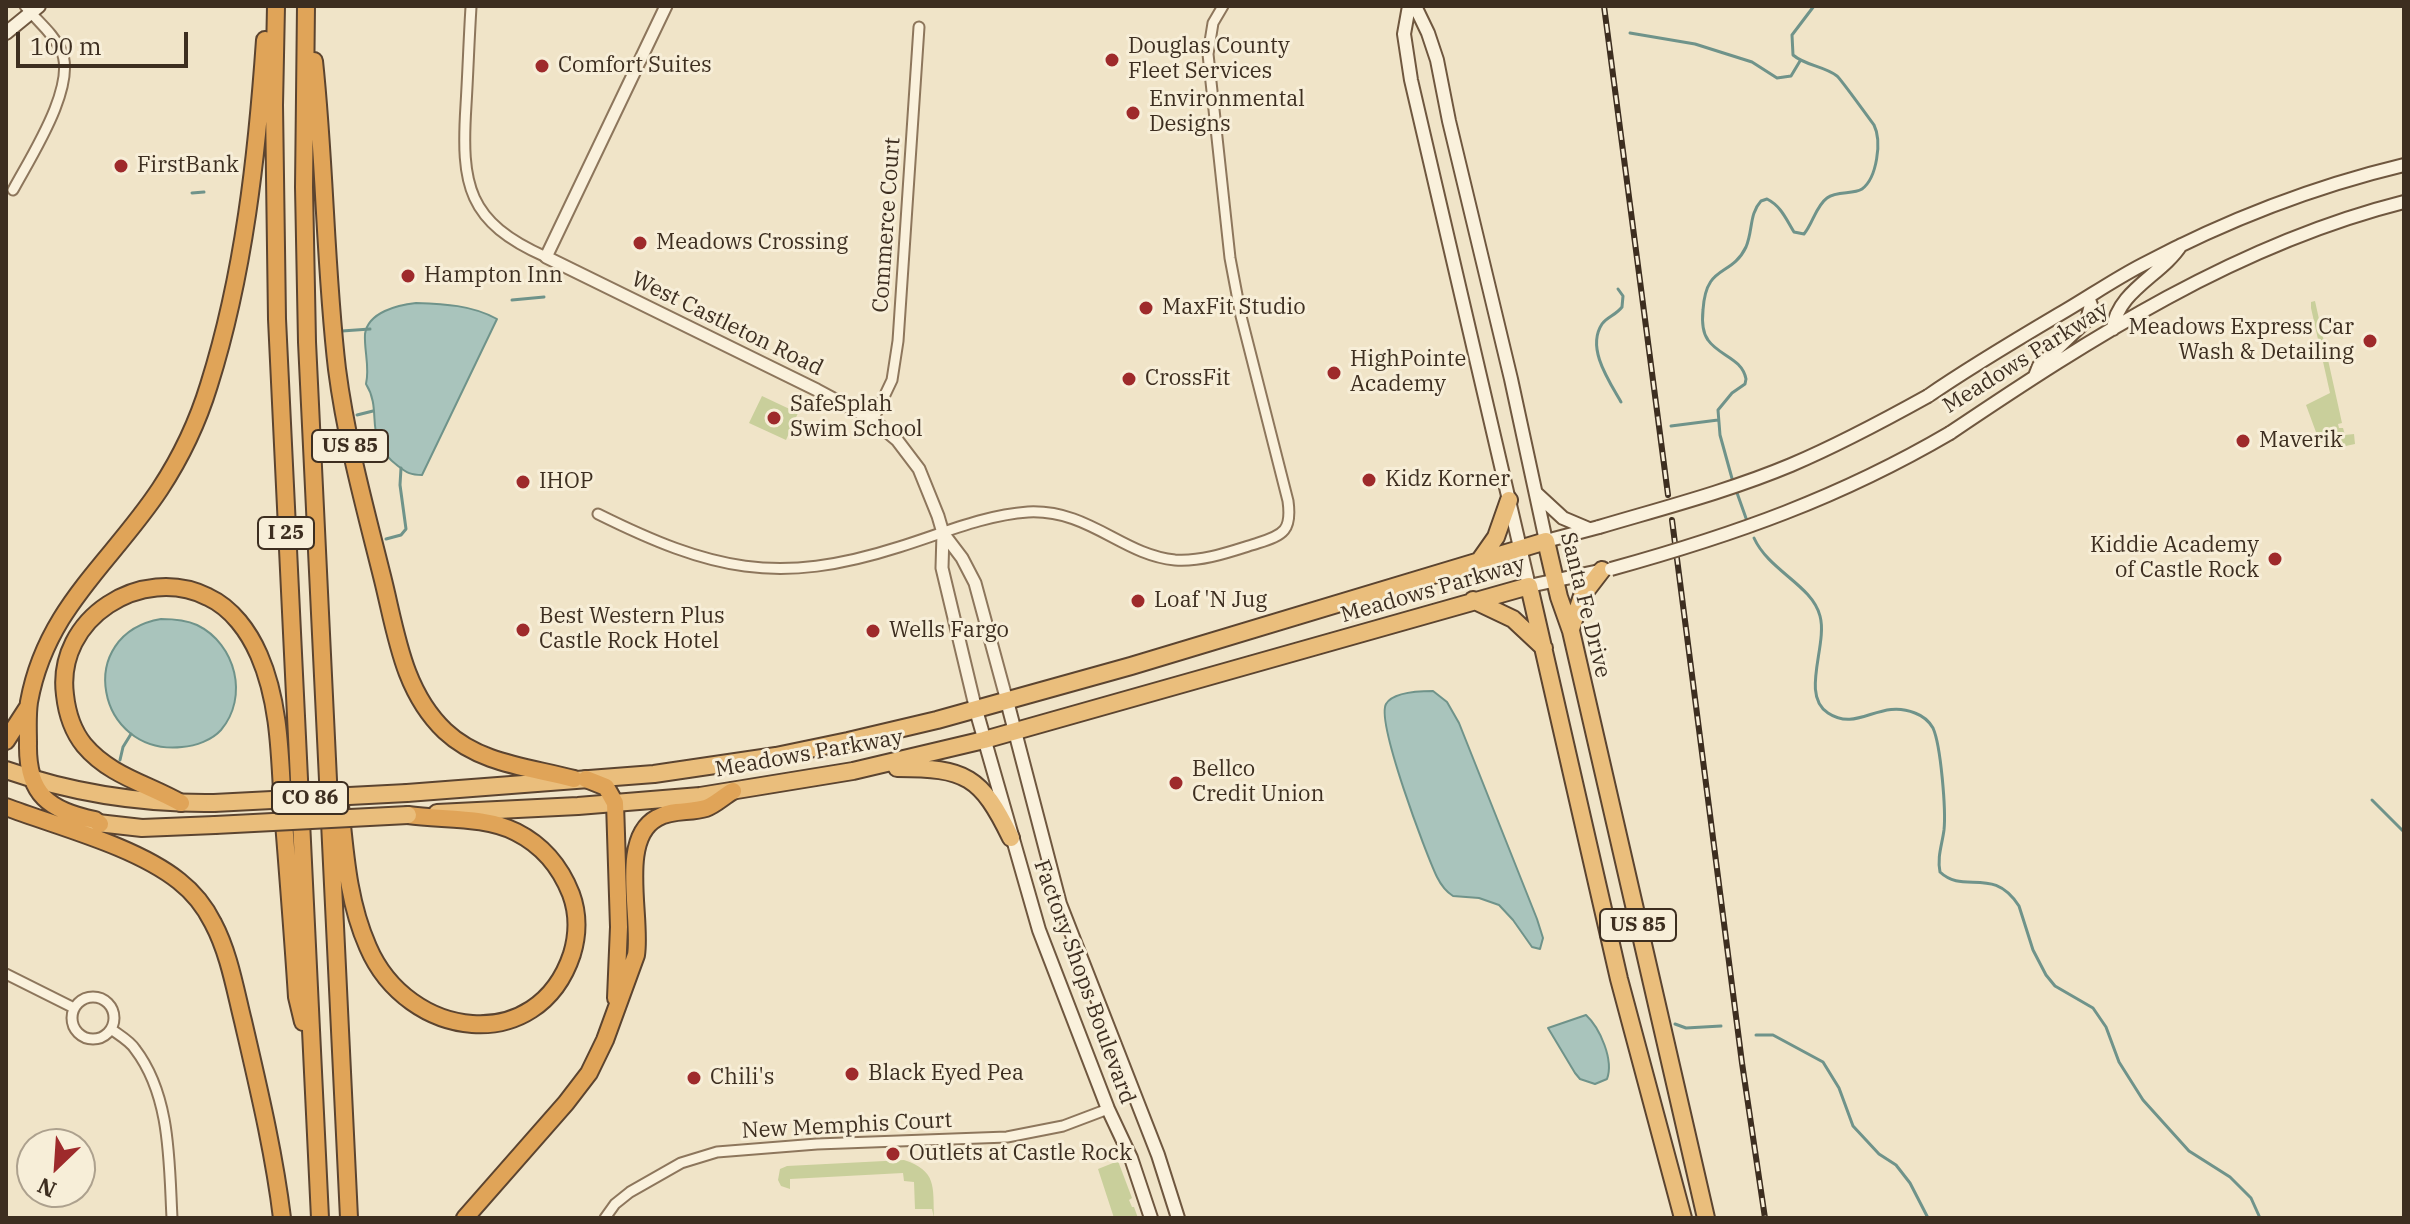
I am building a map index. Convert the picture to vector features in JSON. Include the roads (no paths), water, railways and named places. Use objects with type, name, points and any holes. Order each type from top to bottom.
[{"type":"highway","points":[[100,824],[49,804],[33,779],[28,751],[29,706],[40,664],[57,623],[78,591],[144,513],[164,484],[197,420],[209,386],[238,268],[249,202],[267,6]]},
{"type":"highway","name":"I 25","points":[[276,6],[274,105],[278,334],[320,1218]]},
{"type":"highway","name":"I 25","points":[[307,6],[306,303],[349,1218]]},
{"type":"highway","name":"US 85","points":[[307,6],[322,130],[337,368],[349,442],[407,673],[426,710],[467,747],[498,761],[580,779]]},
{"type":"highway","points":[[1477,564],[1496,537],[1509,500]]},
{"type":"highway","name":"Meadows Parkway","points":[[580,779],[695,769],[776,756],[976,710],[1477,564],[1546,541]]},
{"type":"highway","name":"Santa Fe Drive","points":[[1546,541],[1571,631],[1706,1218]]},
{"type":"highway","points":[[1571,631],[1578,602],[1607,569]]},
{"type":"highway","points":[[1529,586],[1544,648]]},
{"type":"highway","name":"Meadows Parkway","points":[[6,804],[54,817],[142,828],[615,803],[733,791],[867,768],[984,740],[1529,586]]},
{"type":"highway","points":[[181,803],[154,787],[116,772],[92,753],[71,723],[63,684],[73,642],[91,617],[118,598],[158,587],[194,591],[221,605],[251,639],[268,678],[278,737],[297,997],[312,1059]]},
{"type":"highway","points":[[318,589],[345,860],[350,894],[369,951],[392,986],[433,1016],[465,1024],[483,1024],[526,1011],[562,977],[574,947],[576,914],[559,868],[533,843],[507,828],[479,821],[408,815]]},
{"type":"highway","points":[[1473,600],[1513,619],[1544,648]]},
{"type":"highway","name":"US 85","points":[[1544,648],[1619,979],[1683,1218]]},
{"type":"highway","points":[[6,741],[29,706]]},
{"type":"highway","points":[[867,768],[928,768],[954,773],[971,781],[988,795],[1011,838]]},
{"type":"highway","name":"CO 86","points":[[6,770],[106,797],[181,803],[407,793],[580,779]]},
{"type":"highway","points":[[580,779],[606,787],[612,792],[615,803],[619,927],[615,1012]]},
{"type":"highway","points":[[465,1218],[577,1090],[599,1054],[630,973],[638,940],[634,866],[639,835],[657,818],[676,811],[705,808],[733,791]]},
{"type":"highway","points":[[6,804],[146,862],[179,881],[204,907],[217,931],[231,974],[263,1109],[282,1218]]},
{"type":"main road","points":[[1409,6],[1404,34],[1411,80],[1529,586]]},
{"type":"main road","name":"Santa Fe Drive","points":[[1415,6],[1437,60],[1475,239],[1511,379],[1546,541]]},
{"type":"main road","points":[[6,33],[32,9]]},
{"type":"main road","name":"Meadows Parkway","points":[[1546,541],[1729,488],[1789,466],[1862,432],[1928,396],[1974,364],[2181,245],[2286,200],[2404,165]]},
{"type":"main road","name":"Meadows Parkway","points":[[1529,586],[1607,569],[1722,536],[1807,506],[1880,472],[1950,433],[2178,291],[2306,234],[2404,202]]},
{"type":"main road","points":[[2113,329],[2114,315],[2131,293],[2173,259],[2181,245]]},
{"type":"main road","points":[[2033,379],[2039,366],[2087,320],[2091,305],[2088,297]]},
{"type":"main road","points":[[1536,493],[1563,518],[1594,528]]},
{"type":"main road","name":"Factory Shops Boulevard","points":[[1007,701],[1065,918],[1158,1155],[1178,1218]]},
{"type":"main road","name":"Factory Shops Boulevard","points":[[976,710],[1039,930],[1108,1109],[1131,1158],[1151,1218]]},
{"type":"street","points":[[471,7],[464,145],[466,176],[471,192],[489,220],[511,240],[546,257],[666,6]]},
{"type":"street","points":[[598,514],[688,554],[721,563],[794,570],[837,564],[1003,515],[1053,513],[1084,521],[1150,553],[1182,560],[1221,554],[1272,539],[1287,527],[1290,518],[1288,501],[1241,316],[1221,184],[1208,54],[1213,23],[1223,6]]},
{"type":"street","points":[[13,190],[55,106],[64,80],[62,51],[32,9]]},
{"type":"street","name":"Commerce Court","points":[[873,420],[892,380],[898,341],[919,27]]},
{"type":"street","name":"West Castleton Road","points":[[546,257],[694,328],[873,420],[897,440],[915,462],[932,498],[943,533]]},
{"type":"street","points":[[943,533],[962,558],[975,583],[1007,701]]},
{"type":"street","points":[[943,533],[942,568],[976,710]]},
{"type":"street","points":[[6,974],[74,1008]]},
{"type":"street","points":[[90,997],[103,1000],[112,1010],[114,1023],[111,1029],[107,1035],[93,1040],[79,1035],[72,1022],[78,1002],[90,997]]},
{"type":"street","points":[[111,1029],[135,1047],[153,1080],[160,1102],[169,1160],[172,1218]]},
{"type":"street","name":"New Memphis Court","points":[[605,1218],[615,1204],[630,1192],[681,1163],[708,1153],[817,1144],[1007,1137],[1063,1126],[1108,1109]]},
{"type":"water","points":[[416,303],[468,308],[497,319],[422,475],[401,468],[380,445],[371,395],[366,384],[367,326],[385,311]]},
{"type":"water","points":[[161,619],[189,622],[210,634],[221,645],[234,672],[235,702],[230,717],[217,734],[193,745],[153,745],[130,733],[114,714],[106,692],[106,668],[115,647],[133,629]]},
{"type":"water","points":[[1433,691],[1447,702],[1459,723],[1537,919],[1543,938],[1540,949],[1532,947],[1499,905],[1479,898],[1450,894],[1440,883],[1431,864],[1395,761],[1385,716],[1386,704],[1394,697]]},
{"type":"water","points":[[1586,1015],[1601,1036],[1609,1063],[1607,1079],[1595,1084],[1580,1079],[1548,1028]]},
{"type":"waterway","points":[[1733,482],[1720,435],[1718,410],[1732,393],[1745,384],[1746,379],[1740,366],[1713,345],[1705,333],[1703,310],[1709,285],[1740,257],[1761,201],[1767,199],[1776,205],[1794,232],[1804,234],[1827,198],[1858,191],[1867,184],[1877,159],[1878,140],[1874,125],[1839,79],[1793,55],[1792,35],[1814,6]]},
{"type":"waterway","points":[[1630,33],[1695,44],[1752,62],[1777,78],[1791,76],[1800,61]]},
{"type":"waterway","points":[[185,170],[202,172]]},
{"type":"waterway","points":[[192,193],[204,192]]},
{"type":"waterway","points":[[1618,289],[1623,296],[1622,307],[1602,324],[1597,343],[1601,364],[1621,402]]},
{"type":"waterway","points":[[512,300],[544,297]]},
{"type":"waterway","points":[[342,331],[370,329]]},
{"type":"waterway","points":[[357,415],[373,411]]},
{"type":"waterway","points":[[1671,426],[1718,420]]},
{"type":"waterway","points":[[386,539],[401,535],[406,529],[401,468]]},
{"type":"waterway","points":[[1736,490],[1747,521]]},
{"type":"waterway","points":[[1754,538],[1770,560],[1808,595],[1820,616],[1821,641],[1815,682],[1820,705],[1828,713],[1849,719],[1890,709],[1902,710],[1921,716],[1933,728],[1941,763],[1944,808],[1940,872],[1959,881],[1989,883],[2009,894],[2019,906],[2033,950],[2046,975],[2055,986],[2093,1008],[2106,1027],[2119,1062],[2143,1100],[2189,1151],[2230,1177],[2251,1198],[2260,1218]]},
{"type":"waterway","points":[[120,760],[131,734]]},
{"type":"waterway","points":[[2372,800],[2404,832]]},
{"type":"waterway","points":[[1675,1024],[1686,1028],[1721,1026]]},
{"type":"waterway","points":[[1756,1035],[1773,1035],[1823,1062],[1839,1088],[1853,1126],[1879,1154],[1896,1165],[1910,1183],[1928,1218]]},
{"type":"railway","points":[[1604,6],[1668,495]]},
{"type":"railway","points":[[1672,520],[1765,1218]]},
{"type":"place","name":"Douglas County Fleet Services","points":[[1112,60]]},
{"type":"place","name":"Comfort Suites","points":[[542,66]]},
{"type":"place","name":"Environmental Designs","points":[[1133,113]]},
{"type":"place","name":"FirstBank","points":[[121,166]]},
{"type":"place","name":"Meadows Crossing","points":[[640,243]]},
{"type":"place","name":"Hampton Inn","points":[[408,276]]},
{"type":"place","name":"MaxFit Studio","points":[[1146,308]]},
{"type":"place","name":"Meadows Express Car Wash & Detailing","points":[[2370,341]]},
{"type":"place","name":"HighPointe Academy","points":[[1334,373]]},
{"type":"place","name":"CrossFit","points":[[1129,379]]},
{"type":"place","name":"SafeSplah Swim School","points":[[774,418]]},
{"type":"place","name":"Maverik","points":[[2243,441]]},
{"type":"place","name":"Kidz Korner","points":[[1369,480]]},
{"type":"place","name":"IHOP","points":[[523,482]]},
{"type":"place","name":"Kiddie Academy of Castle Rock","points":[[2275,559]]},
{"type":"place","name":"Loaf 'N Jug","points":[[1138,601]]},
{"type":"place","name":"Best Western Plus Castle Rock Hotel","points":[[523,630]]},
{"type":"place","name":"Wells Fargo","points":[[873,631]]},
{"type":"place","name":"Bellco Credit Union","points":[[1176,783]]},
{"type":"place","name":"Black Eyed Pea","points":[[852,1074]]},
{"type":"place","name":"Chili's","points":[[694,1078]]},
{"type":"place","name":"Outlets at Castle Rock","points":[[893,1154]]}]
